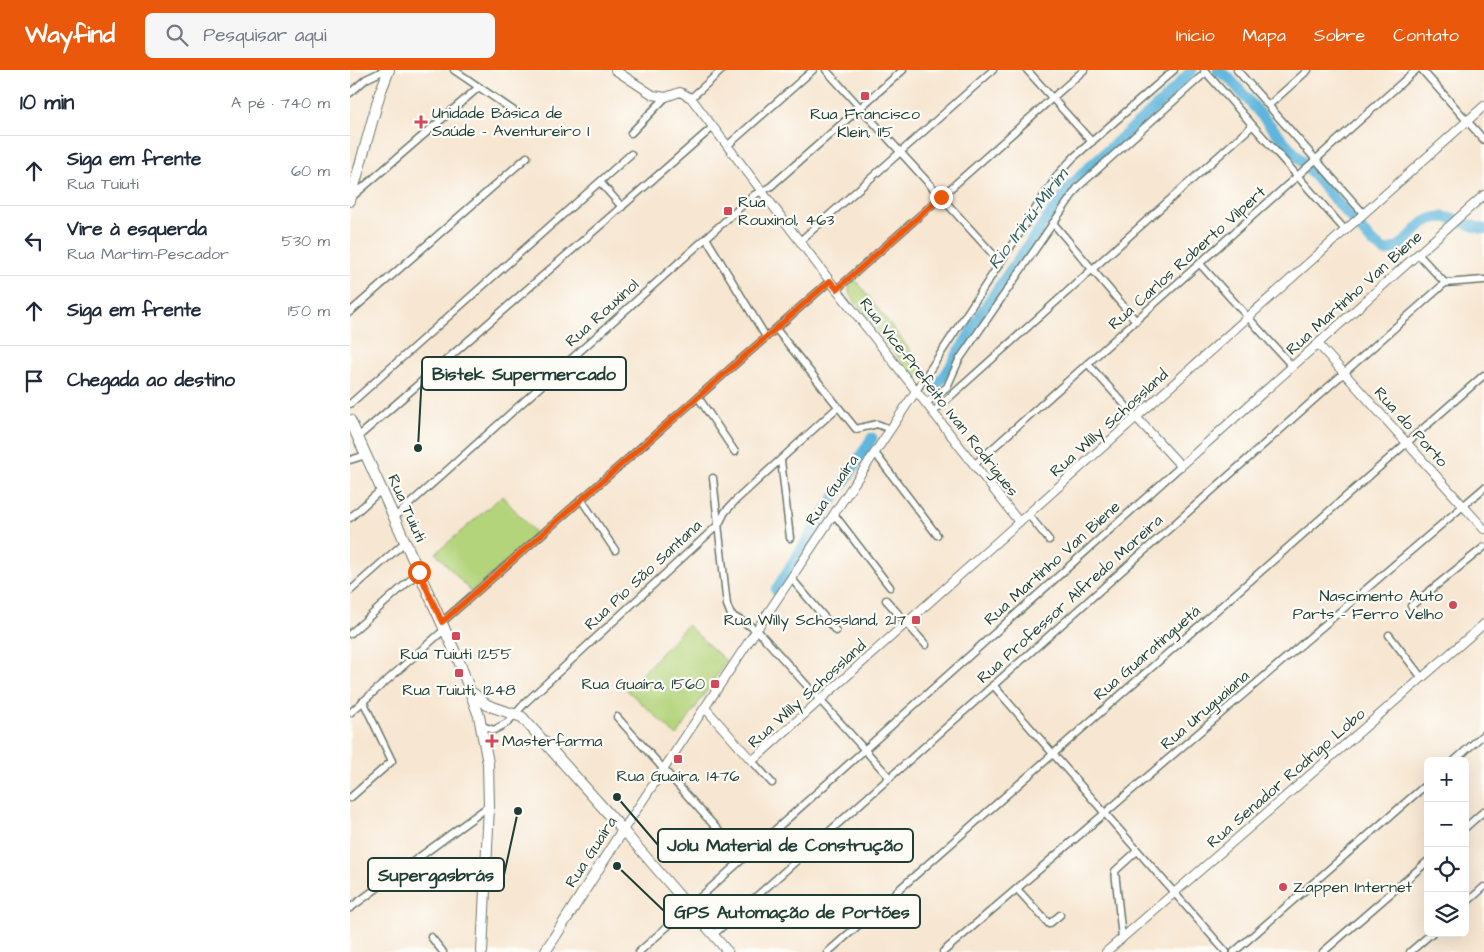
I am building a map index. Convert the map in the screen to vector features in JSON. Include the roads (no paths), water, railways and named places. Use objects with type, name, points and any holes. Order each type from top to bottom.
[{"type":"main road","points":[[350,199],[380,93],[389,70]]},
{"type":"main road","name":"Rua Tuiuti","points":[[350,420],[406,541],[472,692],[482,726],[488,763],[489,806],[482,952]]},
{"type":"main road","points":[[472,692],[482,701],[500,709],[516,713],[527,722],[623,830],[726,951]]},
{"type":"main road","points":[[482,726],[487,715],[500,709]]},
{"type":"main road","name":"Rua Guaíra","points":[[545,952],[623,830]]},
{"type":"street","points":[[350,93],[366,79],[385,70]]},
{"type":"street","points":[[454,70],[516,113]]},
{"type":"street","points":[[615,70],[653,95],[666,97]]},
{"type":"street","points":[[631,132],[666,97],[680,92],[691,98],[722,70]]},
{"type":"street","points":[[728,146],[813,70]]},
{"type":"street","points":[[826,70],[1000,262]]},
{"type":"street","name":"Rua Rouxinol","points":[[395,517],[754,195],[762,192],[903,70]]},
{"type":"street","points":[[800,241],[993,70]]},
{"type":"street","points":[[1027,70],[1092,142]]},
{"type":"street","points":[[837,289],[1084,70]]},
{"type":"street","name":"Rua Guaíra","points":[[623,830],[875,453],[1059,173],[1174,70]]},
{"type":"street","points":[[1237,70],[1361,215]]},
{"type":"street","points":[[1269,106],[1308,70]]},
{"type":"street","name":"Rua Carlos Roberto Vilpert","points":[[974,465],[1416,70]]},
{"type":"street","points":[[1422,70],[1484,140]]},
{"type":"street","points":[[926,403],[950,382],[960,360],[1078,187],[1205,72],[1298,177],[1348,227]]},
{"type":"street","points":[[350,199],[479,87]]},
{"type":"street","name":"Rua Vice-Prefeito Ivan Rodrigues","points":[[691,98],[830,281],[1019,522]]},
{"type":"street","name":"Rua Willy Schossland","points":[[752,761],[1484,106]]},
{"type":"street","points":[[933,412],[1252,126]]},
{"type":"street","points":[[358,437],[713,127]]},
{"type":"street","points":[[350,404],[631,154]]},
{"type":"street","points":[[350,312],[527,157]]},
{"type":"street","points":[[600,182],[622,207]]},
{"type":"street","name":"Rua Martinho Van Biene","points":[[639,952],[1484,195]]},
{"type":"street","points":[[1054,222],[1136,321]]},
{"type":"street","points":[[706,238],[766,337]]},
{"type":"street","points":[[1418,254],[1445,283],[1484,280]]},
{"type":"street","points":[[1200,264],[1292,366]]},
{"type":"street","points":[[350,713],[581,499],[830,281]]},
{"type":"street","name":"Rua Professor Alfredo Moreira","points":[[713,935],[1445,283]]},
{"type":"street","points":[[776,329],[856,429],[877,424],[890,429]]},
{"type":"street","name":"Rua do Porto","points":[[1318,344],[1484,529]]},
{"type":"street","points":[[1088,364],[1181,466]]},
{"type":"street","name":"Rua Guaratinguetá","points":[[828,952],[1484,375]]},
{"type":"street","points":[[698,397],[734,452]]},
{"type":"street","name":"Rua Pio São Santana","points":[[482,726],[490,730],[498,729],[516,713],[719,524],[730,506],[838,407]]},
{"type":"street","points":[[875,453],[937,535]]},
{"type":"street","points":[[350,460],[366,455]]},
{"type":"street","points":[[781,460],[790,538]]},
{"type":"street","points":[[714,478],[728,611],[734,619],[757,630],[890,778]]},
{"type":"street","name":"Rua Uruguaiana","points":[[943,952],[1484,488]]},
{"type":"street","points":[[350,518],[382,489]]},
{"type":"street","points":[[581,499],[615,550]]},
{"type":"street","points":[[834,514],[890,587]]},
{"type":"street","points":[[1028,514],[1049,540]]},
{"type":"street","points":[[350,591],[406,541]]},
{"type":"street","points":[[1411,606],[1484,547]]},
{"type":"street","points":[[350,634],[419,572]]},
{"type":"street","points":[[792,578],[836,632]]},
{"type":"street","points":[[886,600],[926,645]]},
{"type":"street","name":"Rua Senador Rodrigo Lobo","points":[[1106,952],[1484,624]]},
{"type":"street","points":[[1389,635],[1422,678]]},
{"type":"street","points":[[993,685],[1226,952]]},
{"type":"street","points":[[350,798],[392,761],[364,701]]},
{"type":"street","points":[[705,708],[772,783]]},
{"type":"street","points":[[617,717],[719,831]]},
{"type":"street","points":[[1458,757],[1484,734]]},
{"type":"street","points":[[1234,952],[1424,786]]},
{"type":"street","points":[[350,908],[489,806]]},
{"type":"street","points":[[1469,824],[1484,811]]},
{"type":"street","points":[[1122,938],[1114,871],[1138,851]]},
{"type":"street","points":[[1324,952],[1424,864]]},
{"type":"street","points":[[1469,901],[1484,888]]},
{"type":"street","points":[[1017,889],[1049,924],[1060,915]]},
{"type":"street","points":[[431,937],[443,952]]},
{"type":"street","points":[[1410,952],[1427,937]]},
{"type":"waterway","name":"Rio Iririú-Mirim","points":[[936,385],[946,374],[987,304],[1068,189],[1089,167],[1168,96],[1192,70]]},
{"type":"waterway","name":"Rio Iririú-Mirim","points":[[1218,71],[1229,78],[1372,242],[1385,251],[1402,244],[1419,226],[1433,218],[1448,218],[1484,229]]},
{"type":"waterway","name":"Rio Iririú-Mirim","points":[[776,590],[872,438]]},
{"type":"place","name":"Rua Francisco Klein, 115","points":[[865,96]]},
{"type":"place","name":"Unidade Básica de Saúde - Aventureiro I","points":[[421,122]]},
{"type":"place","name":"Rua Rouxinol, 463","points":[[728,211]]},
{"type":"place","name":"Bistek Supermercado","points":[[418,448]]},
{"type":"place","name":"Nascimento Auto Parts - Ferro Velho","points":[[1453,605]]},
{"type":"place","name":"Rua Willy Schossland, 217","points":[[916,620]]},
{"type":"place","name":"Rua Tuiuti 1255","points":[[456,636]]},
{"type":"place","name":"Rua Tuiuti, 1248","points":[[459,673]]},
{"type":"place","name":"Rua Guaíra, 1560","points":[[715,684]]},
{"type":"place","name":"Masterfarma","points":[[492,741]]},
{"type":"place","name":"Rua Guaíra, 1476","points":[[678,759]]},
{"type":"place","name":"Jolu Material de Construção","points":[[617,797]]},
{"type":"place","name":"Supergasbrás","points":[[518,811]]},
{"type":"place","name":"GPS Automação de Portões","points":[[617,866]]},
{"type":"place","name":"Zappen Internet","points":[[1283,887]]}]
